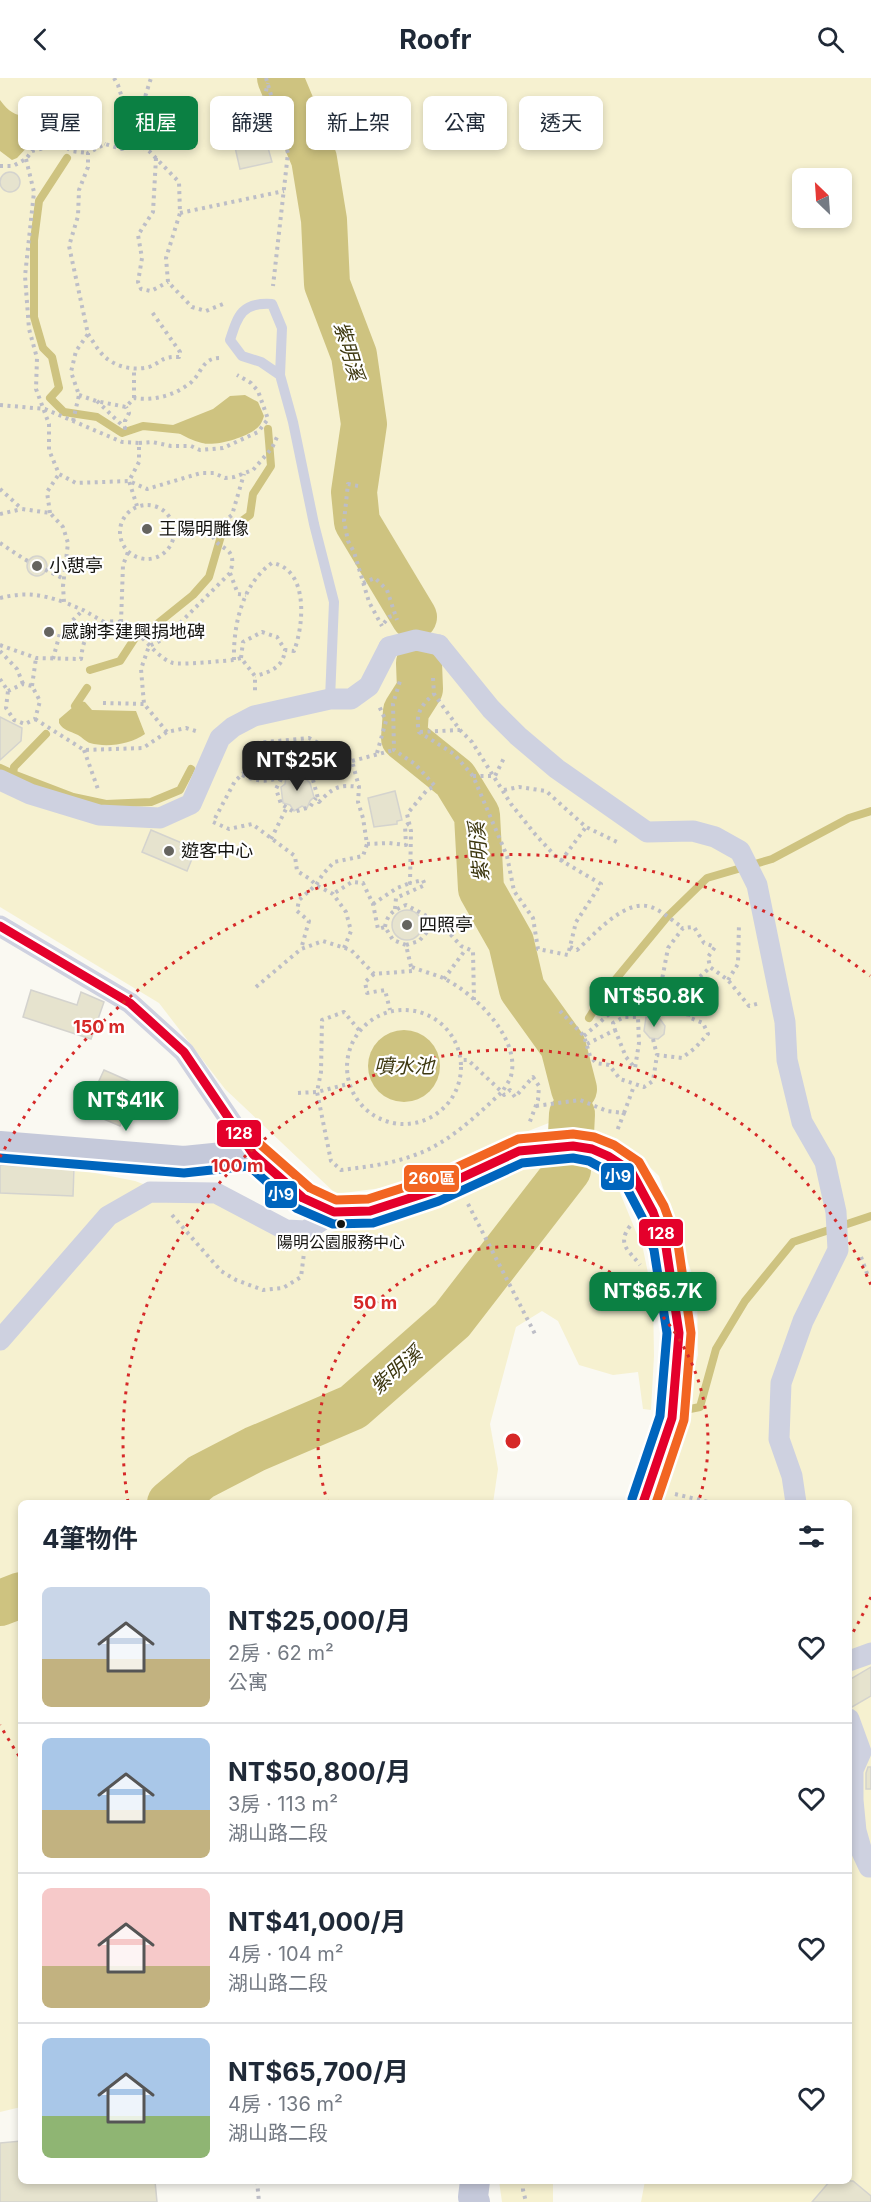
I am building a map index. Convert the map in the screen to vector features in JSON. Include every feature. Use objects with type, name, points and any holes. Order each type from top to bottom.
[{"type":"street","points":[[0,780],[30,794],[99,815],[160,819],[191,804],[226,733],[254,716],[330,699],[351,699],[369,686],[389,646],[416,640],[439,645],[491,709],[518,736],[557,769],[647,832],[693,831],[715,837],[740,851],[758,890],[774,975],[781,997],[787,1060],[802,1122],[825,1162],[836,1212],[838,1250],[803,1321],[781,1383],[778,1439],[792,1476],[796,1500]]},
{"type":"street","points":[[0,926],[130,1003],[184,1052],[253,1154],[303,1198],[334,1212],[370,1211],[435,1190],[519,1151],[573,1146],[591,1149],[608,1156],[631,1171],[653,1212],[666,1247],[679,1333],[672,1418],[645,1495]]},
{"type":"street","points":[[0,1146],[184,1161],[253,1154]]},
{"type":"street","points":[[0,1340],[108,1216],[150,1192],[216,1193],[286,1230],[306,1231],[334,1212]]},
{"type":"street","points":[[852,1660],[871,1653]]},
{"type":"street","points":[[852,1727],[861,1752],[853,1770],[856,1831],[862,1852],[871,1867]]},
{"type":"street","points":[[475,2184],[475,2202]]},
{"type":"lane","points":[[280,375],[261,362],[242,356],[230,340],[236,319],[245,308],[259,303],[272,304],[282,328],[280,375],[334,602],[330,699]]},
{"type":"path","points":[[114,78],[121,96]]},
{"type":"path","points":[[146,96],[152,78]]},
{"type":"path","points":[[264,96],[267,80]]},
{"type":"path","points":[[267,80],[288,153],[272,304]]},
{"type":"path","points":[[102,143],[114,147]]},
{"type":"path","points":[[70,150],[88,153],[105,144]]},
{"type":"path","points":[[0,166],[13,166],[26,159],[32,152],[40,150]]},
{"type":"path","points":[[146,150],[180,182],[180,213],[166,258],[168,282],[192,307],[206,311],[223,304],[245,308]]},
{"type":"path","points":[[88,153],[88,167],[79,190],[78,216],[69,246],[88,334],[104,357],[118,365],[134,369],[150,366],[167,356],[179,357],[180,352],[152,312]]},
{"type":"path","points":[[156,157],[153,212],[138,235],[142,258],[138,282],[141,289],[151,291],[168,282]]},
{"type":"path","points":[[26,159],[34,192],[25,276],[29,328],[38,358],[36,389],[45,409],[49,424],[49,450],[59,474],[76,483],[129,481],[147,489],[201,473],[214,473],[225,478],[244,474],[253,470],[272,448]]},
{"type":"path","points":[[180,213],[284,191]]},
{"type":"path","points":[[74,421],[79,395],[71,372],[76,351],[88,334]]},
{"type":"path","points":[[134,398],[149,400],[161,398],[190,384],[204,363],[215,358],[225,358]]},
{"type":"path","points":[[126,406],[134,398],[134,369]]},
{"type":"path","points":[[0,405],[45,409],[122,442],[152,442],[171,446],[191,446],[200,450],[223,448],[258,432],[268,419],[261,396],[251,383],[235,373]]},
{"type":"path","points":[[79,395],[96,401],[126,406]]},
{"type":"path","points":[[96,401],[125,428],[125,421],[129,413],[126,406]]},
{"type":"path","points":[[137,506],[129,481],[139,462],[139,443]]},
{"type":"path","points":[[59,474],[47,492],[50,513],[63,527],[68,543],[64,602]]},
{"type":"path","points":[[167,732],[144,704],[141,669],[149,646],[164,639],[230,573],[234,562],[230,551],[215,542],[212,532],[232,515],[244,474]]},
{"type":"path","points":[[358,486],[348,484],[344,521],[348,542],[354,552],[369,602],[389,646]]},
{"type":"path","points":[[0,489],[22,509]]},
{"type":"path","points":[[151,504],[165,510],[173,522],[175,536],[168,550],[156,558],[141,559],[128,552],[120,540],[120,526],[126,514],[137,506],[151,504]]},
{"type":"path","points":[[0,514],[22,509],[50,513]]},
{"type":"path","points":[[0,543],[24,559],[64,579]]},
{"type":"path","points":[[121,622],[123,565],[128,552]]},
{"type":"path","points":[[234,660],[233,637],[246,595],[258,573],[272,563],[282,565],[297,580],[301,608],[300,636],[294,651],[285,650]]},
{"type":"path","points":[[230,573],[238,594],[246,595]]},
{"type":"path","points":[[363,583],[375,578],[387,590],[397,620]]},
{"type":"path","points":[[0,598],[18,594],[40,594],[83,610],[104,623]]},
{"type":"path","points":[[54,659],[60,633],[83,610]]},
{"type":"path","points":[[381,626],[394,615]]},
{"type":"path","points":[[0,645],[36,658],[81,659],[83,639],[90,631],[104,623],[121,622],[137,632],[149,646],[173,663],[240,658]]},
{"type":"path","points":[[240,658],[243,642],[262,632],[277,637],[285,650],[284,659],[273,671],[255,676]]},
{"type":"path","points":[[0,651],[17,669],[23,684]]},
{"type":"path","points":[[0,679],[8,691],[6,708],[14,720],[26,724],[35,719],[40,701],[32,686],[36,658]]},
{"type":"path","points":[[240,658],[255,676],[254,716]]},
{"type":"path","points":[[394,750],[393,704],[402,674]]},
{"type":"path","points":[[433,678],[435,694],[460,730],[472,742],[511,804],[561,861],[601,884],[576,922],[567,955],[538,950],[533,918],[514,891],[507,855],[473,776],[454,754],[419,732],[416,721],[423,704],[435,694]]},
{"type":"path","points":[[8,691],[23,684],[32,686]]},
{"type":"path","points":[[369,686],[386,721],[377,753]]},
{"type":"path","points":[[103,703],[144,704]]},
{"type":"path","points":[[35,719],[84,750],[143,748],[167,732],[186,728],[226,733],[248,745],[309,738],[352,761],[394,750],[415,764],[435,786],[427,790],[407,814],[411,831],[410,883]]},
{"type":"path","points":[[419,732],[460,730]]},
{"type":"path","points":[[495,776],[518,736]]},
{"type":"path","points":[[270,741],[272,752],[256,761],[235,781],[213,822],[229,829],[252,824],[295,856],[297,871],[333,894],[346,912],[351,931],[344,948]]},
{"type":"path","points":[[84,750],[101,797]]},
{"type":"path","points":[[300,949],[309,921],[297,911],[299,900],[316,885],[334,862],[363,856],[367,844],[358,802],[359,787],[352,761]]},
{"type":"path","points":[[300,772],[314,780],[316,798],[310,807],[294,812],[281,804],[276,789],[281,779],[286,775],[300,772]]},
{"type":"path","points":[[242,776],[256,782],[281,779]]},
{"type":"path","points":[[473,776],[495,776]]},
{"type":"path","points":[[316,798],[318,802],[332,789],[346,785],[359,787]]},
{"type":"path","points":[[504,790],[519,787],[546,791],[586,827],[612,841]]},
{"type":"path","points":[[271,839],[287,807]]},
{"type":"path","points":[[367,844],[406,845],[405,826],[408,824]]},
{"type":"path","points":[[561,861],[586,827]]},
{"type":"path","points":[[373,904],[397,888],[423,880],[425,885],[396,898],[395,909]]},
{"type":"path","points":[[333,894],[352,882],[363,883],[373,904],[378,929],[385,927]]},
{"type":"path","points":[[728,980],[738,964],[739,917],[758,890]]},
{"type":"path","points":[[406,905],[425,915],[427,924],[427,932],[419,941],[406,945],[393,940],[385,927],[386,918],[395,909],[406,905]]},
{"type":"path","points":[[570,947],[577,950],[627,908],[639,905],[653,908],[683,928],[694,927],[704,943],[715,947],[708,957],[710,967],[728,980],[749,1006],[781,997]]},
{"type":"path","points":[[427,924],[444,927],[465,949],[473,951],[474,1001]]},
{"type":"path","points":[[661,985],[668,948],[683,928]]},
{"type":"path","points":[[256,987],[300,949],[323,941],[351,950],[374,974]]},
{"type":"path","points":[[390,1010],[385,990],[367,993],[365,982],[374,974],[412,971],[406,945]]},
{"type":"path","points":[[444,979],[465,949]]},
{"type":"path","points":[[359,1030],[344,1012],[322,1020],[321,1072],[317,1092],[331,1161],[341,1170],[390,1163],[417,1155],[459,1130],[502,1092],[511,1077],[513,1060],[505,1038],[493,1017],[444,979],[411,967]]},
{"type":"path","points":[[584,1036],[608,1015],[629,1001],[636,984],[646,981],[661,985],[692,983],[701,978],[710,967]]},
{"type":"path","points":[[657,1055],[682,1058],[708,1034],[703,1023],[688,1017],[692,983]]},
{"type":"path","points":[[621,1007],[624,1017]]},
{"type":"path","points":[[410,1009],[429,1014],[445,1025],[456,1041],[461,1060],[460,1079],[453,1097],[440,1112],[423,1121],[405,1124],[387,1122],[370,1113],[357,1100],[348,1084],[346,1065],[350,1047],[359,1030],[372,1018],[390,1010],[410,1009]]},
{"type":"path","points":[[560,1011],[584,1036],[590,1056],[596,1063],[609,1065],[620,1079],[634,1086],[644,1087],[653,1081],[657,1055],[653,1039]]},
{"type":"path","points":[[624,1017],[638,1017],[639,1043],[635,1068],[626,1058],[615,1030],[613,1023],[624,1017]]},
{"type":"path","points":[[587,1044],[615,1030]]},
{"type":"path","points":[[461,1060],[468,1060],[504,1095],[510,1090],[515,1097],[533,1077],[539,1086],[536,1106],[519,1151]]},
{"type":"path","points":[[298,1093],[317,1092],[348,1084]]},
{"type":"path","points":[[608,1156],[634,1086]]},
{"type":"path","points":[[536,1106],[580,1100],[608,1111],[624,1113]]},
{"type":"path","points":[[162,1192],[165,1207],[221,1271],[236,1280],[263,1290],[283,1288],[301,1277]]},
{"type":"path","points":[[466,1201],[535,1334]]},
{"type":"path","points":[[645,1495],[688,1500]]},
{"type":"path","points":[[257,2184],[258,2202]]},
{"type":"path","points":[[523,2184],[526,2202]]},
{"type":"shaded area","points":[[0,78],[871,78],[871,2202],[641,2202],[644,2184],[852,2184],[852,1500],[658,1500],[698,1355],[697,1289],[659,1176],[628,1146],[587,1128],[554,1121],[518,1135],[412,1184],[336,1194],[225,1089],[159,1003],[0,907]]},
{"type":"shaded area","points":[[586,1160],[607,1171],[616,1183],[643,1249],[653,1297],[654,1356],[651,1410],[643,1409],[638,1372],[613,1375],[579,1365],[558,1321],[542,1311],[516,1327],[490,1424],[498,1469],[493,1500],[18,1500],[18,2108],[0,2112],[0,1193],[73,1196],[75,1169],[135,1181],[186,1200],[215,1201],[265,1226],[317,1238],[335,1231],[383,1221],[511,1166]]},
{"type":"shaded area","points":[[499,2184],[553,2184],[553,2202],[502,2202]]},
{"type":"water","points":[[0,100],[10,111],[18,114],[18,150],[24,150],[12,160],[0,151]]},
{"type":"water","points":[[245,395],[258,402],[264,416],[260,425],[250,433],[224,442],[208,444],[195,441],[175,431],[173,425],[213,409],[230,396]]},
{"type":"water","points":[[80,701],[85,702],[92,710],[136,711],[145,734],[119,744],[104,745],[88,742],[59,723],[59,719]]},
{"type":"water","name":"噴水池","points":[[397,1030],[411,1030],[430,1040],[440,1059],[440,1073],[430,1092],[411,1102],[397,1102],[378,1092],[368,1073],[368,1059],[378,1040]]},
{"type":"building","points":[[236,150],[269,150],[272,162],[240,169]]},
{"type":"building","points":[[6,172],[14,172],[20,178],[20,186],[14,192],[6,192],[0,186],[0,178]]},
{"type":"building","name":"小憇亭","points":[[33,556],[41,556],[47,562],[47,570],[41,576],[33,576],[27,570],[27,562]]},
{"type":"building","points":[[0,717],[22,728],[21,741],[0,760]]},
{"type":"building","points":[[301,774],[310,783],[314,797],[307,808],[302,806],[294,811],[290,805],[283,803],[281,787],[285,784],[286,777],[296,778]]},
{"type":"building","points":[[395,791],[402,820],[397,821],[397,824],[374,827],[368,798]]},
{"type":"building","name":"遊客中心","points":[[151,830],[196,849],[187,871],[142,852]]},
{"type":"building","name":"四照亭","points":[[407,910],[413,911],[421,919],[421,931],[413,939],[407,940],[401,939],[393,931],[392,925],[393,919],[401,911]]},
{"type":"building","points":[[31,990],[77,1005],[81,992],[104,1002],[91,1039],[23,1017]]},
{"type":"building","points":[[646,1017],[660,1019],[665,1026],[664,1034],[658,1039],[650,1038],[644,1031]]},
{"type":"building","points":[[104,1070],[138,1085],[120,1126],[85,1111]]},
{"type":"building","points":[[0,1165],[74,1169],[73,1196],[0,1193]]},
{"type":"building","points":[[871,1667],[871,1696],[852,1707],[852,1678]]},
{"type":"building","points":[[868,1767],[871,1767],[871,1789],[866,1789]]},
{"type":"building","points":[[18,2141],[18,2184],[155,2184],[157,2202],[0,2202],[0,2143]]},
{"type":"building","points":[[852,2181],[871,2196],[871,2202],[812,2202],[827,2184],[852,2184]]},
{"type":"waterway","name":"紫明溪","points":[[280,78],[314,159],[324,220],[327,284],[354,355],[364,424],[354,492],[357,522],[414,617]]},
{"type":"waterway","points":[[67,158],[39,201],[34,240],[34,317],[43,348],[52,357],[59,388],[50,398],[64,412],[97,417],[122,433],[143,426],[183,430]]},
{"type":"waterway","points":[[152,628],[193,595],[209,577],[221,536],[250,515],[253,494],[271,466],[268,429]]},
{"type":"waterway","points":[[90,670],[120,661],[135,638]]},
{"type":"waterway","name":"紫明溪","points":[[419,663],[420,689],[406,711],[404,738],[455,779],[477,815],[481,889],[511,942],[522,989],[563,1046],[574,1089]]},
{"type":"waterway","points":[[75,706],[87,688]]},
{"type":"waterway","points":[[0,768],[13,774],[14,767],[46,734]]},
{"type":"waterway","points":[[13,774],[73,797],[106,804],[151,802],[180,790],[191,769]]},
{"type":"waterway","points":[[589,1018],[606,991],[667,917],[707,878],[772,859],[849,818],[871,811]]},
{"type":"waterway","name":"紫明溪","points":[[563,1046],[567,1041]]},
{"type":"waterway","name":"紫明溪","points":[[571,1134],[572,1114]]},
{"type":"waterway","name":"紫明溪","points":[[174,1500],[201,1477],[255,1449],[353,1407],[452,1320],[568,1170]]},
{"type":"waterway","points":[[685,1410],[700,1407],[716,1349],[745,1301],[793,1242],[871,1216]]},
{"type":"waterway","name":"紫明溪","points":[[0,1603],[18,1596]]},
{"type":"transit line","name":"128","points":[[0,926],[130,1003],[184,1052],[253,1154],[303,1198],[334,1212],[370,1211],[435,1190],[519,1151],[573,1146],[592,1149],[631,1171],[653,1212],[666,1247],[679,1333],[672,1418],[644,1500]]},
{"type":"transit line","name":"260區","points":[[261,1145],[310,1188],[336,1200],[368,1199],[431,1179],[518,1139],[573,1134],[594,1137],[614,1145],[639,1162],[664,1206],[678,1244],[691,1333],[684,1420],[657,1500]]},
{"type":"transit line","name":"小9","points":[[0,1158],[184,1173],[249,1166],[296,1208],[333,1224],[373,1223],[439,1201],[522,1163],[573,1158],[589,1161],[622,1179],[642,1217],[654,1250],[667,1333],[660,1416],[632,1499]]},
{"type":"place","name":"王陽明雕像","points":[[147,529]]},
{"type":"place","name":"小憇亭","points":[[37,566]]},
{"type":"place","name":"感謝李建興捐地碑","points":[[49,632]]},
{"type":"place","name":"遊客中心","points":[[169,851]]},
{"type":"place","name":"四照亭","points":[[407,925]]},
{"type":"place","name":"陽明公園服務中心","points":[[341,1224]]}]
